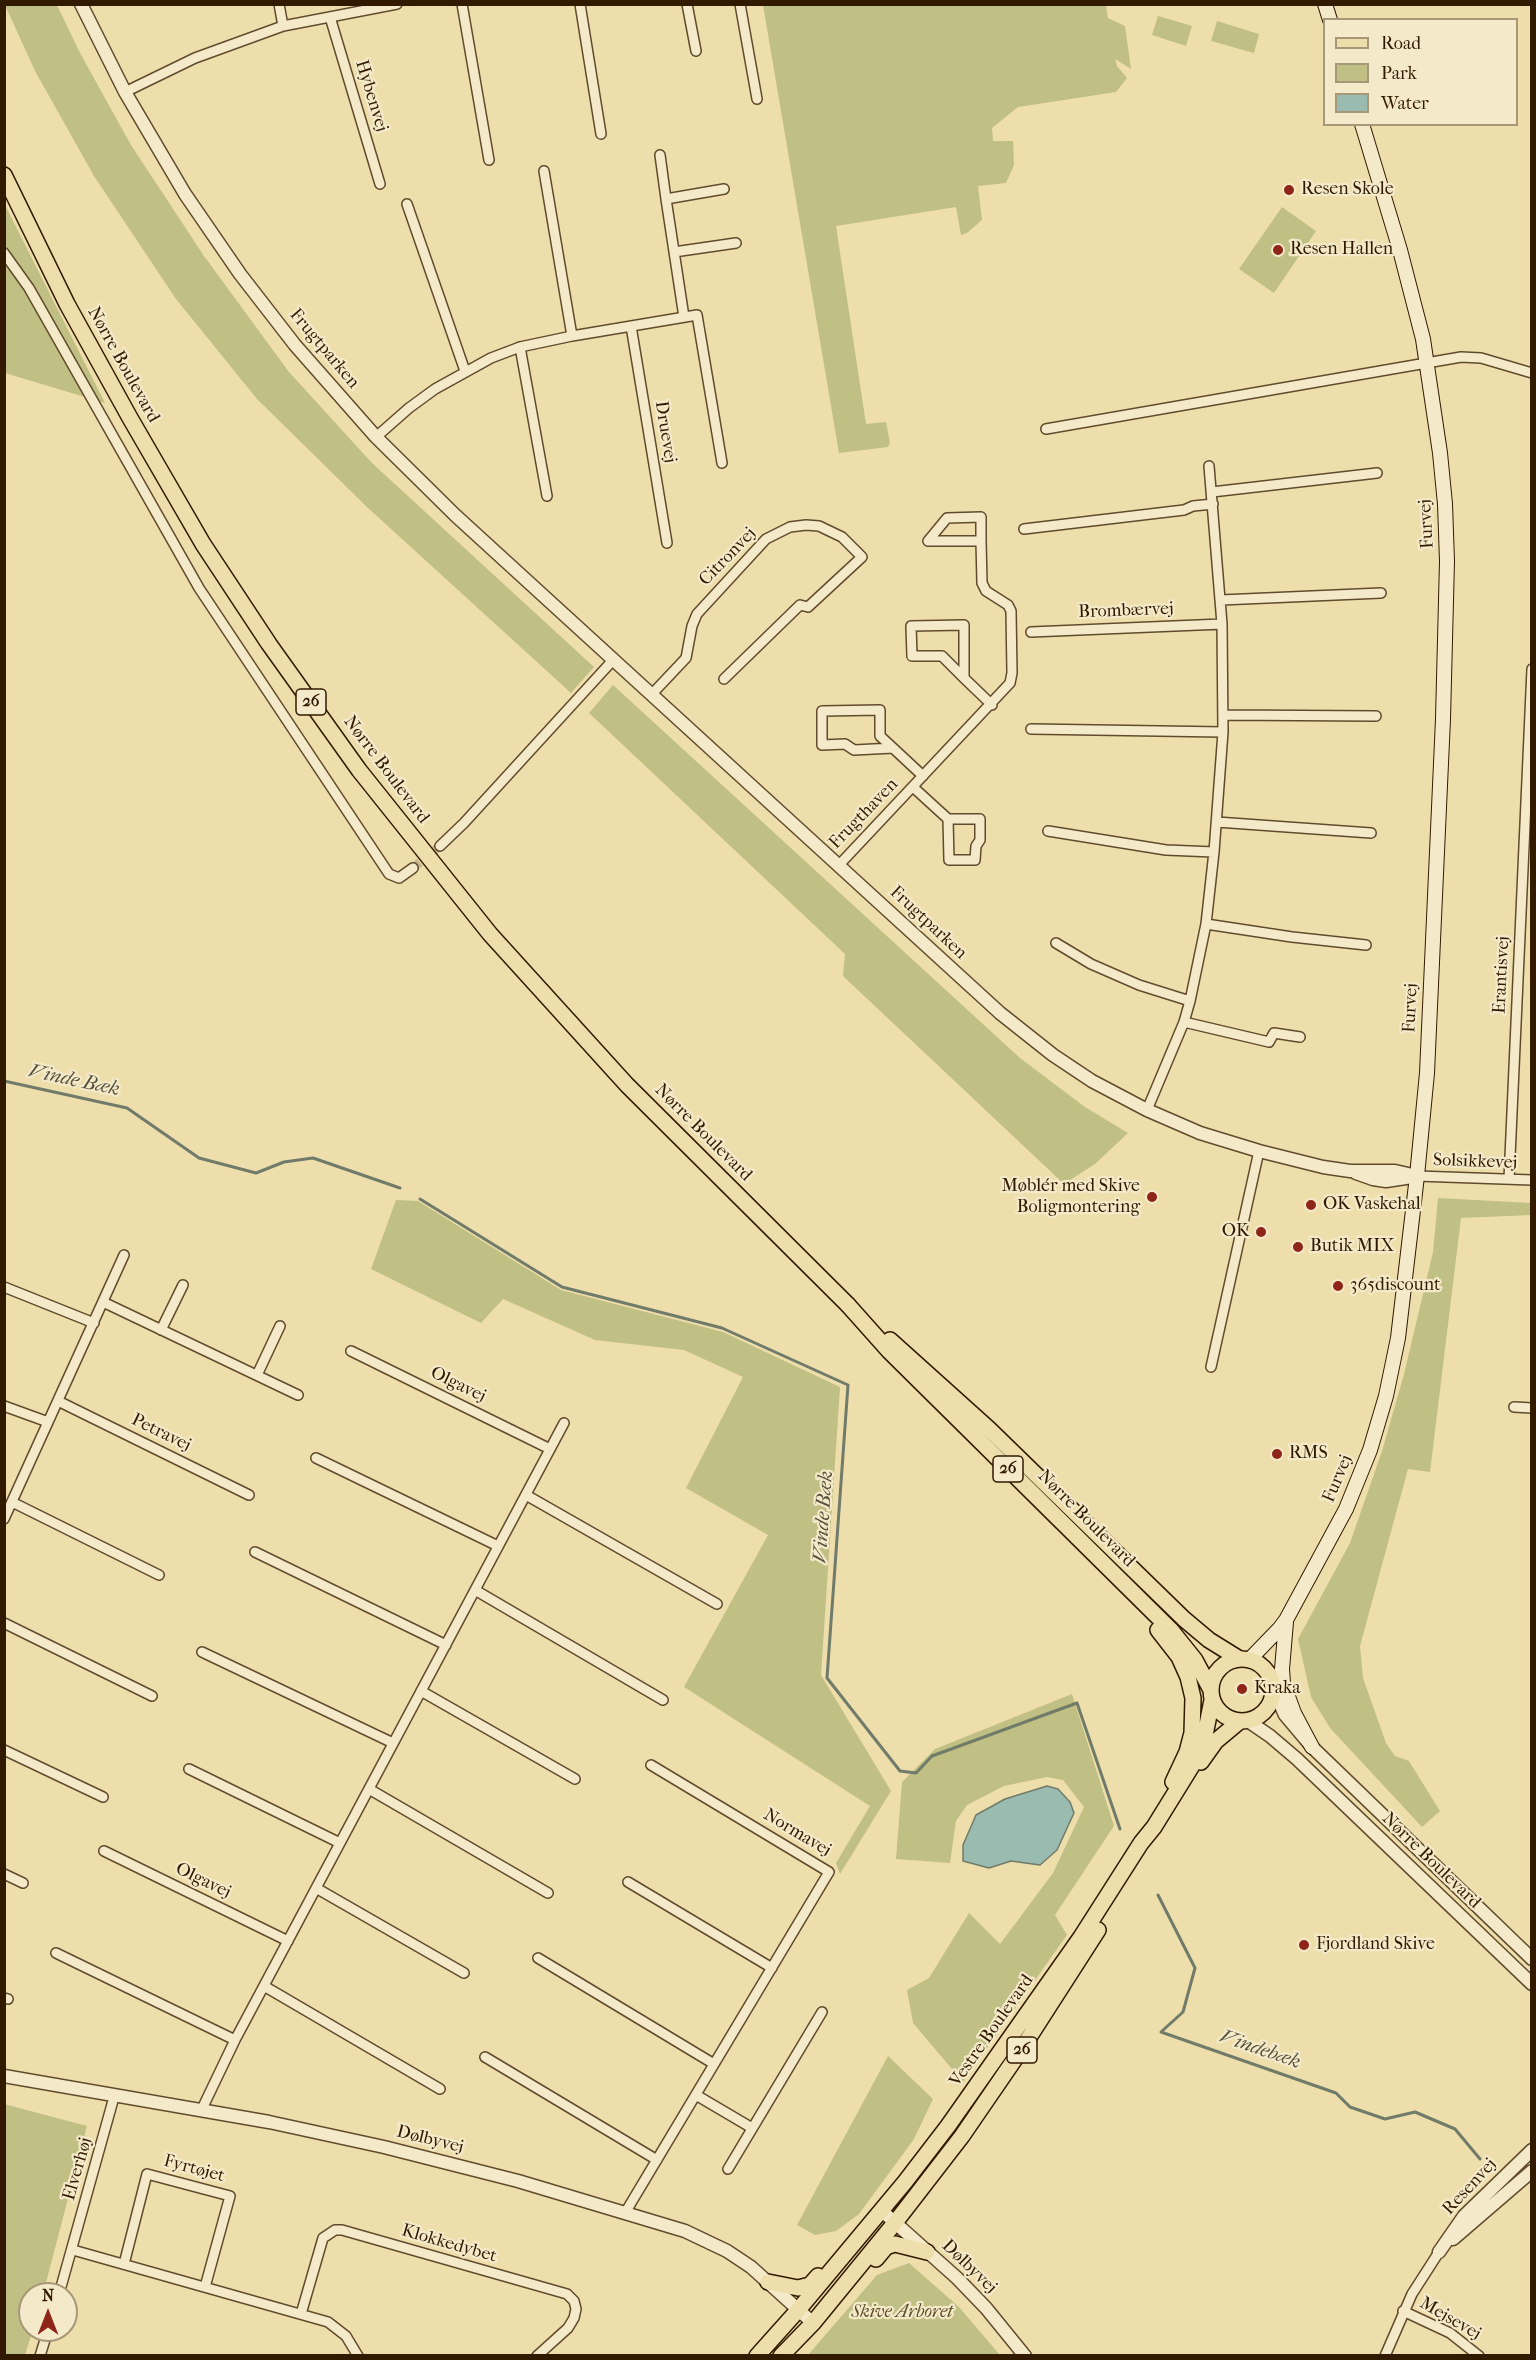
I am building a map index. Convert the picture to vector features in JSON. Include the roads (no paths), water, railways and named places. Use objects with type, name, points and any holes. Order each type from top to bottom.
[{"type":"main road","name":"Furvej","points":[[1273,1684],[1283,1624],[1346,1509],[1373,1439],[1386,1396],[1398,1338],[1417,1176],[1427,1061],[1447,561],[1440,453],[1428,363],[1400,250],[1363,126]]},
{"type":"main road","name":"Nørre Boulevard","points":[[4,175],[67,304],[203,544],[269,644],[359,770],[490,934],[627,1085],[848,1305],[889,1351],[1185,1645],[1212,1695]]},
{"type":"main road","name":"Nørre Boulevard","points":[[848,1305],[910,1357],[989,1429],[1185,1619],[1209,1640],[1244,1659]]},
{"type":"main road","name":"26","points":[[1079,1539],[1096,1566],[1166,1639],[1179,1657],[1188,1677],[1192,1698],[1192,1733],[1187,1752],[1140,1843]]},
{"type":"main road","name":"Furvej","points":[[1244,1659],[1283,1624]]},
{"type":"main road","points":[[1283,1624],[1283,1683],[1287,1698],[1311,1747]]},
{"type":"main road","name":"26","points":[[1244,1659],[1267,1670],[1273,1684],[1273,1699],[1264,1713],[1244,1721],[1223,1715],[1212,1695],[1216,1673],[1229,1661],[1244,1659]]},
{"type":"main road","name":"Vestre Boulevard","points":[[757,2355],[799,2309],[905,2182],[955,2116],[1081,1937],[1193,1764],[1205,1735],[1212,1695]]},
{"type":"main road","name":"Vestre Boulevard","points":[[781,2355],[813,2323],[962,2136],[1019,2053],[1206,1755],[1216,1742],[1244,1721]]},
{"type":"main road","points":[[768,2282],[798,2288],[810,2285],[890,2191],[905,2182]]},
{"type":"main road","points":[[826,2307],[846,2292],[886,2247],[896,2244],[927,2252]]},
{"type":"street","name":"Frugtparken","points":[[81,4],[125,92],[185,194],[240,274],[295,345],[376,437],[455,515],[1000,1013],[1053,1055],[1092,1081],[1147,1110],[1200,1133],[1323,1167],[1350,1171],[1375,1170],[1417,1176]]},
{"type":"street","points":[[279,4],[282,26]]},
{"type":"street","points":[[125,92],[195,58],[282,26],[397,4]]},
{"type":"street","points":[[462,4],[489,160]]},
{"type":"street","points":[[580,4],[601,134]]},
{"type":"street","points":[[687,4],[696,51]]},
{"type":"street","points":[[740,4],[757,99]]},
{"type":"street","name":"Hybenvej","points":[[330,17],[380,184]]},
{"type":"street","points":[[660,154],[684,317]]},
{"type":"street","points":[[544,171],[572,336]]},
{"type":"street","points":[[666,199],[724,189]]},
{"type":"street","points":[[407,204],[465,371]]},
{"type":"street","points":[[674,252],[736,243]]},
{"type":"street","points":[[4,253],[29,288],[198,588],[389,874],[399,878],[413,868]]},
{"type":"street","points":[[376,437],[408,408],[465,371],[520,347],[698,315],[722,464]]},
{"type":"street","name":"Druevej","points":[[631,326],[667,543]]},
{"type":"street","points":[[520,347],[548,496]]},
{"type":"street","points":[[1046,429],[1461,357],[1482,358],[1532,373]]},
{"type":"street","points":[[1147,1110],[1184,1022],[1190,1001],[1206,924],[1217,822],[1223,732],[1222,624],[1214,504],[1209,466]]},
{"type":"street","points":[[1212,492],[1377,473]]},
{"type":"street","points":[[1024,529],[1185,510],[1193,506],[1214,504]]},
{"type":"street","name":"Frugthaven","points":[[838,865],[1006,690],[1012,673],[1011,611],[1002,600],[986,591],[982,583],[981,518],[947,518],[928,541],[981,541]]},
{"type":"street","name":"Citronvej","points":[[652,694],[686,658],[692,626],[697,614],[766,539],[790,527],[819,526],[842,537],[862,556],[808,607],[800,605],[724,679]]},
{"type":"street","points":[[1221,600],[1381,593]]},
{"type":"street","name":"Brombærvej","points":[[1031,632],[1222,624]]},
{"type":"street","points":[[964,678],[964,625],[911,626],[912,657],[942,656],[964,678],[992,705]]},
{"type":"street","points":[[440,846],[464,823],[614,659]]},
{"type":"street","name":"Erantisvej","points":[[1509,1179],[1532,669]]},
{"type":"street","name":"Frugthaven","points":[[893,748],[854,750],[845,744],[822,745],[822,711],[880,710],[880,736],[893,748],[923,776]]},
{"type":"street","points":[[1223,715],[1377,716]]},
{"type":"street","points":[[1031,729],[1223,732]]},
{"type":"street","name":"Frugthaven","points":[[913,787],[948,819]]},
{"type":"street","points":[[948,819],[980,819],[980,840],[976,846],[975,860],[949,860],[948,819]]},
{"type":"street","points":[[1217,822],[1371,833]]},
{"type":"street","points":[[1048,831],[1166,850],[1214,852]]},
{"type":"street","points":[[1206,924],[1292,938],[1366,945]]},
{"type":"street","points":[[1056,943],[1101,968],[1139,985],[1190,1001]]},
{"type":"street","points":[[1184,1022],[1269,1042],[1274,1033],[1300,1036]]},
{"type":"street","points":[[1211,1367],[1259,1151]]},
{"type":"street","name":"Solsikkevej","points":[[1417,1176],[1532,1180]]},
{"type":"street","points":[[4,1519],[124,1255]]},
{"type":"street","points":[[161,1330],[183,1285]]},
{"type":"street","points":[[4,1287],[94,1323]]},
{"type":"street","points":[[103,1302],[298,1395]]},
{"type":"street","points":[[257,1375],[280,1326]]},
{"type":"street","name":"Olgavej","points":[[351,1351],[550,1449]]},
{"type":"street","name":"Petravej","points":[[58,1401],[249,1495]]},
{"type":"street","points":[[4,1406],[48,1422]]},
{"type":"street","points":[[1514,1407],[1532,1408]]},
{"type":"street","points":[[201,2111],[235,2040],[564,1423]]},
{"type":"street","points":[[316,1458],[498,1546]]},
{"type":"street","points":[[526,1495],[717,1604]]},
{"type":"street","points":[[12,1502],[159,1575]]},
{"type":"street","points":[[255,1552],[446,1645]]},
{"type":"street","points":[[475,1590],[663,1700]]},
{"type":"street","points":[[4,1623],[152,1696]]},
{"type":"street","points":[[202,1652],[393,1743]]},
{"type":"street","name":"Nørre Boulevard","points":[[1273,1684],[1290,1721],[1311,1747],[1411,1840],[1532,1959]]},
{"type":"street","points":[[421,1691],[576,1779]]},
{"type":"street","name":"Nørre Boulevard","points":[[1244,1721],[1270,1736],[1297,1759],[1532,1984]]},
{"type":"street","points":[[4,1750],[103,1797]]},
{"type":"street","name":"Normavej","points":[[625,2213],[829,1872],[651,1766]]},
{"type":"street","points":[[189,1769],[340,1843]]},
{"type":"street","points":[[369,1788],[548,1893]]},
{"type":"street","name":"Olgavej","points":[[104,1851],[288,1941]]},
{"type":"street","points":[[4,1874],[23,1883]]},
{"type":"street","points":[[628,1882],[772,1968]]},
{"type":"street","points":[[316,1888],[464,1973]]},
{"type":"street","points":[[56,1953],[235,2040]]},
{"type":"street","points":[[538,1958],[714,2064]]},
{"type":"street","points":[[264,1986],[440,2089]]},
{"type":"street","points":[[728,2169],[822,2012]]},
{"type":"street","points":[[485,2057],[657,2160]]},
{"type":"street","name":"Dølbyvej","points":[[4,2076],[114,2097],[269,2122],[384,2147],[518,2181],[685,2231],[737,2258],[768,2282],[813,2323]]},
{"type":"street","points":[[696,2095],[752,2128]]},
{"type":"street","name":"Elverhøj","points":[[63,2282],[114,2097]]},
{"type":"street","name":"Resenvej","points":[[1385,2355],[1403,2311],[1427,2268],[1464,2216],[1532,2151]]},
{"type":"street","name":"Resenvej","points":[[1439,2252],[1532,2172]]},
{"type":"street","name":"Fyrtøjet","points":[[124,2264],[147,2174],[230,2196],[205,2287]]},
{"type":"street","name":"Dølbyvej","points":[[882,2211],[957,2278],[986,2308],[1023,2353]]},
{"type":"street","name":"Klokkedybet","points":[[301,2314],[323,2238],[335,2230],[342,2230],[567,2294],[574,2301],[576,2309],[574,2318],[568,2328],[537,2355]]},
{"type":"street","points":[[73,2250],[328,2322],[338,2328],[353,2345],[358,2355]]},
{"type":"street","name":"Mejsevej","points":[[1403,2311],[1450,2333],[1479,2355]]},
{"type":"water","points":[[1047,1786],[1058,1789],[1070,1802],[1074,1813],[1057,1850],[1040,1865],[1011,1861],[989,1868],[963,1861],[963,1845],[976,1815],[1005,1799]]},
{"type":"waterway","name":"Vinde Bæk","points":[[4,1081],[127,1108],[199,1158],[256,1173],[284,1162],[313,1158],[400,1188]]},
{"type":"waterway","name":"Vinde Bæk","points":[[420,1199],[562,1287],[722,1328],[848,1385],[827,1678],[900,1771],[916,1773],[932,1756],[1077,1703],[1120,1829]]},
{"type":"waterway","name":"Vindebæk","points":[[1158,1895],[1195,1968],[1183,2012],[1161,2032],[1336,2093],[1350,2107],[1385,2119],[1415,2112],[1455,2129],[1480,2159]]},
{"type":"tunnel","points":[[413,868],[440,846]]},
{"type":"place","name":"Resen Skole","points":[[1289,190]]},
{"type":"place","name":"Resen Hallen","points":[[1278,250]]},
{"type":"place","name":"Møblér med Skive Boligmontering","points":[[1152,1197]]},
{"type":"place","name":"OK Vaskehal","points":[[1311,1205]]},
{"type":"place","name":"OK","points":[[1261,1232]]},
{"type":"place","name":"Butik MIX","points":[[1298,1247]]},
{"type":"place","name":"365discount","points":[[1338,1286]]},
{"type":"place","name":"RMS","points":[[1277,1454]]},
{"type":"place","name":"Kraka","points":[[1242,1689]]},
{"type":"place","name":"Fjordland Skive","points":[[1304,1945]]},
{"type":"park label","name":"Skive Arboret","points":[[902,2313]]}]
